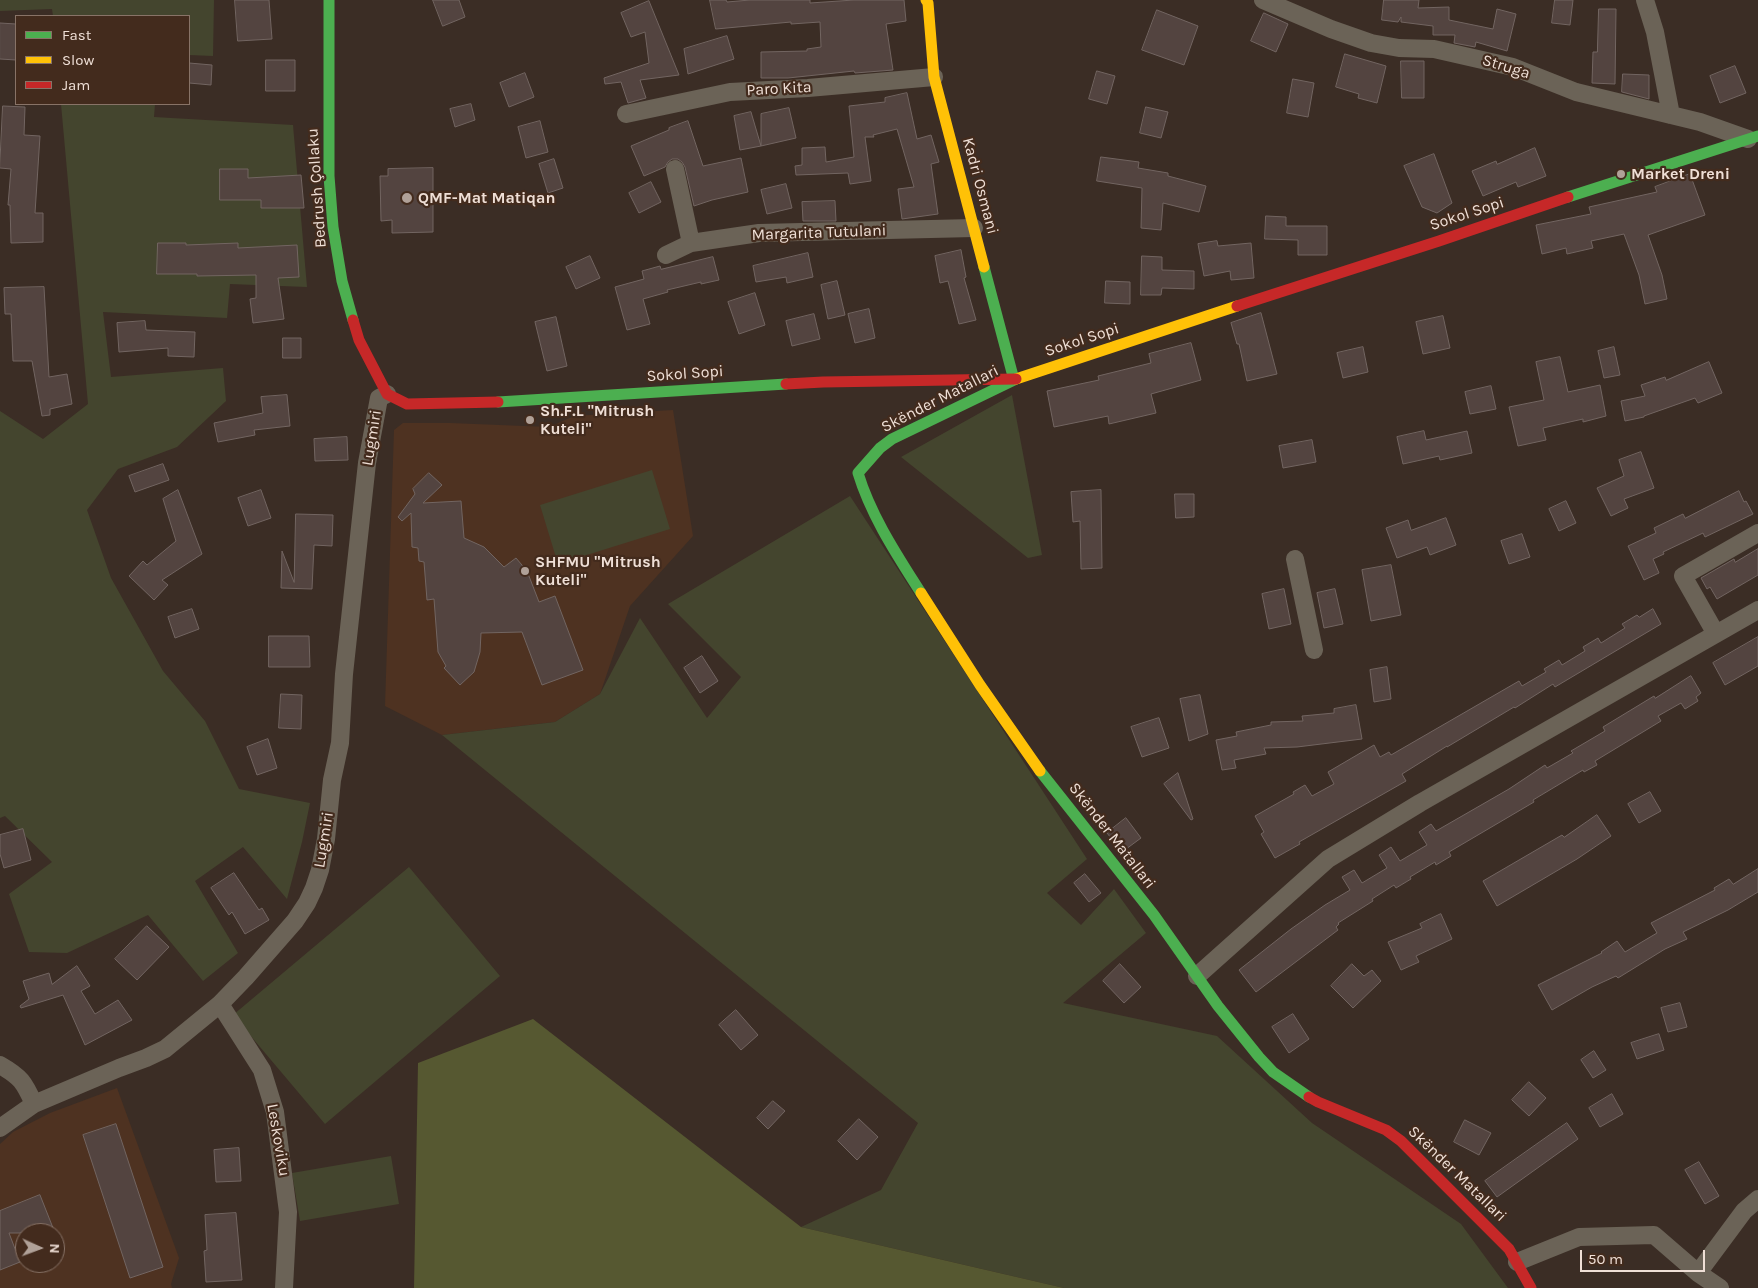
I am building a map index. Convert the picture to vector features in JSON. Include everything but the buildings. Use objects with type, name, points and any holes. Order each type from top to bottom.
[{"type":"street","name":"Bedrush Çollaku","points":[[329,0],[328,151],[333,226],[342,280],[353,321],[362,346],[387,394]]},
{"type":"street","name":"Kadri Osmani","points":[[926,0],[928,3],[934,77],[1014,380]]},
{"type":"street","name":"Struga","points":[[1263,0],[1331,29],[1371,42],[1399,48],[1434,49],[1513,66],[1576,92],[1700,122],[1753,138]]},
{"type":"street","points":[[1646,0],[1655,32],[1671,115]]},
{"type":"street","name":"Paro Kita","points":[[626,114],[730,92],[808,88],[934,77]]},
{"type":"street","name":"Sokol Sopi","points":[[387,394],[407,404],[480,403],[822,382],[1014,380],[1637,174],[1753,138]]},
{"type":"street","points":[[675,169],[691,243]]},
{"type":"street","name":"Margarita Tutulani","points":[[666,255],[691,243],[759,233],[974,228]]},
{"type":"street","name":"Skënder Matallari","points":[[1014,380],[892,439],[880,448],[858,473],[864,493],[896,556],[960,656],[1045,778],[1150,909],[1218,1006],[1259,1057],[1273,1072],[1318,1102],[1386,1130],[1401,1141],[1509,1249],[1531,1288]]},
{"type":"street","name":"Lugmiri","points":[[0,1128],[34,1104],[165,1049],[220,1004],[295,921],[314,888],[320,870],[326,839],[332,780],[340,743],[344,674],[367,463],[379,398],[387,394]]},
{"type":"street","points":[[1716,634],[1683,576],[1758,532]]},
{"type":"street","points":[[1295,559],[1314,650]]},
{"type":"street","points":[[1197,976],[1328,859],[1420,803],[1758,610]]},
{"type":"street","name":"Leskoviku","points":[[220,1004],[262,1070],[275,1112],[288,1212],[284,1288]]},
{"type":"street","points":[[0,1065],[15,1074],[25,1084],[34,1104]]},
{"type":"street","points":[[1698,1274],[1744,1211],[1758,1199]]},
{"type":"street","points":[[1517,1262],[1579,1237],[1654,1235],[1698,1274],[1720,1288]]},
{"type":"shaded area","name":"SHFMU \"Mitrush Kuteli\"","points":[[673,410],[693,536],[630,606],[600,694],[555,722],[442,735],[385,706],[394,430],[403,423],[549,427],[574,416]]},
{"type":"shaded area","points":[[117,1088],[179,1258],[171,1284],[172,1288],[0,1288],[0,1144],[13,1132],[50,1113]]},
{"type":"green space","points":[[0,0],[214,0],[213,56],[190,55],[190,15],[53,15],[52,9],[0,11]]},
{"type":"green space","points":[[61,105],[155,105],[154,117],[293,125],[307,287],[230,284],[227,318],[103,312],[111,377],[223,368],[226,401],[177,447],[118,469],[87,510],[111,578],[163,671],[205,721],[239,789],[310,803],[287,899],[243,847],[195,881],[238,953],[203,981],[148,915],[67,953],[29,952],[9,894],[52,862],[5,816],[0,818],[0,411],[43,439],[88,404]]},
{"type":"green space","points":[[1012,395],[1042,555],[1028,558],[901,457]]},
{"type":"green space","points":[[652,470],[670,529],[558,564],[540,505]]},
{"type":"green space","points":[[850,496],[1087,859],[1047,893],[1081,925],[1114,889],[1146,933],[1063,1003],[1217,1036],[1312,1123],[1461,1224],[1508,1288],[1064,1288],[801,1227],[881,1190],[918,1123],[442,735],[555,722],[600,694],[640,618],[707,718],[741,677],[668,604]]},
{"type":"green space","points":[[409,867],[500,976],[325,1124],[233,1015]]},
{"type":"green space","points":[[533,1019],[801,1227],[1064,1288],[414,1288],[418,1063]]},
{"type":"green space","points":[[391,1156],[399,1204],[300,1221],[292,1173]]},
{"type":"traffic: fast","points":[[329,0],[329,176],[333,227],[342,281],[353,320]]},
{"type":"traffic: fast","points":[[1568,197],[1758,136]]},
{"type":"traffic: fast","points":[[921,593],[877,520],[858,473],[880,448],[892,439],[1014,380],[984,267]]},
{"type":"traffic: fast","points":[[498,402],[786,384]]},
{"type":"traffic: fast","points":[[1040,771],[1154,915],[1218,1006],[1259,1057],[1273,1072],[1309,1097]]},
{"type":"traffic: slow","points":[[926,0],[928,3],[934,77],[984,267]]},
{"type":"traffic: slow","points":[[1016,379],[1237,306]]},
{"type":"traffic: slow","points":[[921,593],[980,685],[1040,771]]},
{"type":"traffic: jam","points":[[1237,306],[1568,197]]},
{"type":"traffic: jam","points":[[353,320],[359,340],[387,394],[407,404],[498,402]]},
{"type":"traffic: jam","points":[[786,384],[1016,379]]},
{"type":"traffic: jam","points":[[1309,1097],[1386,1130],[1401,1141],[1509,1249],[1531,1288]]},
{"type":"place","name":"Market Dreni","points":[[1621,174]]},
{"type":"place","name":"QMF-Mat Matiqan","points":[[407,198]]},
{"type":"place","name":"Sh.F.L \"Mitrush Kuteli\"","points":[[530,420]]},
{"type":"place","name":"SHFMU \"Mitrush Kuteli\"","points":[[525,571]]}]
